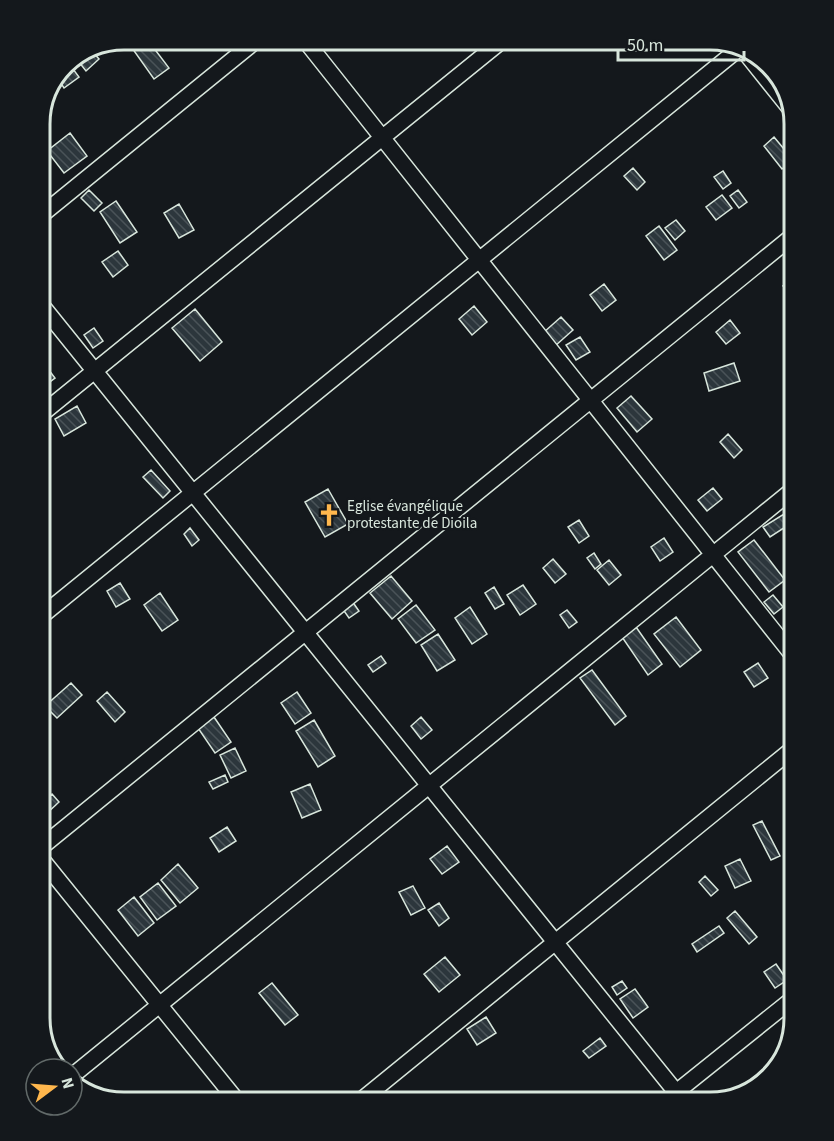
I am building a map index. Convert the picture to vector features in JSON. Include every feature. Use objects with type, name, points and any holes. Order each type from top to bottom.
[{"type":"street","points":[[50,208],[244,50]]},
{"type":"street","points":[[313,50],[784,644]]},
{"type":"street","points":[[50,407],[491,50]]},
{"type":"street","points":[[50,609],[733,53]]},
{"type":"street","points":[[754,64],[779,94]]},
{"type":"street","points":[[50,840],[784,243]]},
{"type":"street","points":[[50,316],[676,1092]]},
{"type":"street","points":[[84,1066],[784,497]]},
{"type":"street","points":[[372,1091],[784,756]]},
{"type":"street","points":[[50,870],[229,1091]]},
{"type":"street","points":[[676,1092],[784,1006]]},
{"type":"building","points":[[133,50],[155,50],[169,68],[154,79]]},
{"type":"building","points":[[95,55],[99,59],[86,71],[80,64]]},
{"type":"building","points":[[73,70],[79,77],[64,88],[61,84]]},
{"type":"building","points":[[70,133],[87,156],[64,173],[50,155],[50,149]]},
{"type":"building","points":[[774,137],[784,149],[784,167],[782,169],[764,146]]},
{"type":"building","points":[[633,168],[645,182],[637,190],[624,176]]},
{"type":"building","points":[[723,171],[731,183],[723,189],[714,177]]},
{"type":"building","points":[[89,190],[102,203],[94,211],[81,198]]},
{"type":"building","points":[[738,190],[747,202],[739,208],[730,196]]},
{"type":"building","points":[[722,195],[732,208],[716,220],[706,207]]},
{"type":"building","points":[[116,201],[137,232],[120,243],[100,212]]},
{"type":"building","points":[[179,204],[194,230],[179,238],[164,213]]},
{"type":"building","points":[[676,220],[685,231],[675,240],[665,228]]},
{"type":"building","points":[[659,226],[677,250],[664,260],[646,236]]},
{"type":"building","points":[[118,251],[128,265],[113,277],[102,262]]},
{"type":"building","points":[[604,284],[616,300],[602,311],[590,295]]},
{"type":"building","points":[[474,306],[487,322],[472,335],[459,319]]},
{"type":"building","points":[[195,309],[222,342],[200,361],[172,328]]},
{"type":"building","points":[[561,317],[573,330],[555,346],[543,333]]},
{"type":"building","points":[[730,320],[740,333],[726,344],[716,332]]},
{"type":"building","points":[[94,328],[103,341],[93,348],[84,335]]},
{"type":"building","points":[[580,337],[590,352],[576,360],[566,345]]},
{"type":"building","points":[[734,363],[740,381],[709,391],[704,373]]},
{"type":"building","points":[[50,371],[55,378],[50,382]]},
{"type":"building","points":[[631,396],[652,419],[637,432],[617,408]]},
{"type":"building","points":[[77,406],[86,423],[64,436],[55,419]]},
{"type":"building","points":[[728,434],[742,450],[734,458],[720,442]]},
{"type":"building","points":[[151,470],[170,491],[163,498],[143,477]]},
{"type":"building","points":[[713,488],[722,499],[707,511],[698,500]]},
{"type":"building","points":[[328,489],[348,524],[325,537],[305,502]]},
{"type":"building","points":[[784,514],[784,528],[770,537],[763,527]]},
{"type":"building","points":[[579,520],[589,536],[579,543],[568,527]]},
{"type":"building","points":[[190,528],[199,540],[192,546],[184,534]]},
{"type":"building","points":[[664,538],[673,552],[660,561],[651,547]]},
{"type":"building","points":[[754,540],[784,581],[769,592],[738,552]]},
{"type":"building","points":[[594,553],[601,564],[595,569],[587,558]]},
{"type":"building","points":[[553,559],[566,574],[555,583],[543,568]]},
{"type":"building","points":[[609,560],[621,575],[609,585],[597,570]]},
{"type":"building","points":[[391,576],[412,601],[392,619],[370,593]]},
{"type":"building","points":[[120,583],[130,599],[116,607],[107,591]]},
{"type":"building","points":[[523,585],[536,604],[520,615],[507,595]]},
{"type":"building","points":[[494,587],[504,604],[495,609],[485,593]]},
{"type":"building","points":[[160,593],[178,620],[162,631],[144,605]]},
{"type":"building","points":[[773,595],[783,607],[774,614],[764,602]]},
{"type":"building","points":[[352,601],[359,611],[349,618],[342,608]]},
{"type":"building","points":[[416,605],[435,630],[416,643],[398,619]]},
{"type":"building","points":[[470,607],[487,634],[472,644],[455,618]]},
{"type":"building","points":[[567,610],[577,622],[569,628],[560,615]]},
{"type":"building","points":[[676,617],[701,650],[680,667],[654,634]]},
{"type":"building","points":[[636,627],[662,664],[648,675],[622,637]]},
{"type":"building","points":[[438,634],[455,660],[437,671],[421,645]]},
{"type":"building","points":[[381,656],[386,663],[373,672],[368,665]]},
{"type":"building","points":[[758,663],[768,678],[754,687],[744,672]]},
{"type":"building","points":[[592,670],[626,716],[615,725],[580,678]]},
{"type":"building","points":[[71,683],[82,695],[57,718],[50,711],[50,702]]},
{"type":"building","points":[[107,692],[125,712],[115,722],[97,701]]},
{"type":"building","points":[[297,692],[311,713],[295,724],[281,703]]},
{"type":"building","points":[[214,717],[231,742],[215,753],[198,728]]},
{"type":"building","points":[[421,717],[432,730],[421,739],[411,726]]},
{"type":"building","points":[[314,720],[335,756],[318,767],[296,731]]},
{"type":"building","points":[[235,748],[246,771],[231,778],[220,755]]},
{"type":"building","points":[[225,775],[228,782],[213,789],[209,782]]},
{"type":"building","points":[[310,784],[321,810],[302,818],[291,792]]},
{"type":"building","points":[[52,794],[59,802],[50,810]]},
{"type":"building","points":[[762,821],[780,856],[771,860],[753,825]]},
{"type":"building","points":[[227,827],[236,841],[219,852],[210,838]]},
{"type":"building","points":[[447,846],[459,862],[442,874],[430,859]]},
{"type":"building","points":[[740,859],[751,881],[735,888],[725,866]]},
{"type":"building","points":[[178,864],[198,888],[180,903],[161,880]]},
{"type":"building","points":[[705,876],[718,890],[711,896],[699,882]]},
{"type":"building","points":[[158,883],[176,906],[157,920],[140,897]]},
{"type":"building","points":[[413,886],[425,908],[411,915],[399,892]]},
{"type":"building","points":[[134,897],[154,923],[138,936],[118,910]]},
{"type":"building","points":[[439,903],[449,918],[439,926],[428,910]]},
{"type":"building","points":[[735,911],[757,937],[749,944],[727,918]]},
{"type":"building","points":[[719,926],[724,933],[697,952],[692,944]]},
{"type":"building","points":[[445,957],[460,975],[439,992],[424,974]]},
{"type":"building","points":[[776,964],[784,976],[784,982],[775,988],[764,972]]},
{"type":"building","points":[[622,981],[627,988],[617,995],[612,987]]},
{"type":"building","points":[[272,983],[298,1015],[285,1025],[259,993]]},
{"type":"building","points":[[635,989],[648,1007],[633,1018],[620,999]]},
{"type":"building","points":[[486,1017],[496,1033],[477,1045],[467,1029]]},
{"type":"building","points":[[600,1038],[606,1046],[589,1058],[583,1051]]},
{"type":"place","name":"Eglise évangélique protestante de Dioila","points":[[329,515]]}]
